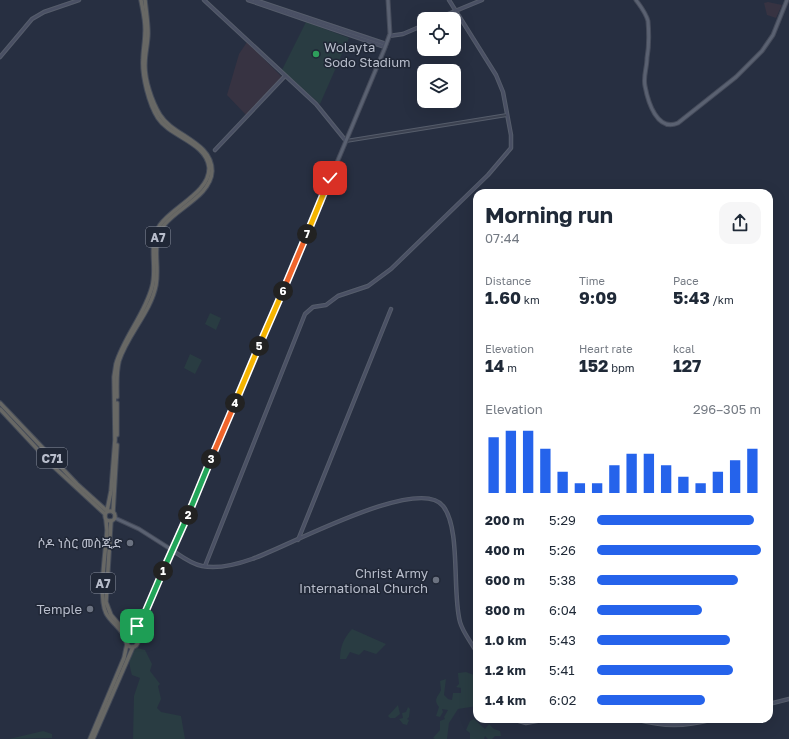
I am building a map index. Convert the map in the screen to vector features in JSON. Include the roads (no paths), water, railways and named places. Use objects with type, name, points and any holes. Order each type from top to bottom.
[{"type":"highway","name":"A7","points":[[90,739],[124,658],[127,644],[120,629],[108,616],[103,603],[107,530],[106,513],[111,491],[115,436],[114,377],[116,364],[151,290],[154,275],[152,251],[157,230],[165,219],[205,183],[209,170],[207,161],[201,152],[162,122],[153,107],[143,72],[146,34],[142,0]]},
{"type":"highway","name":"A7","points":[[115,518],[113,512],[118,424],[117,377],[120,360],[156,287],[155,250],[161,230],[171,217],[208,185],[212,171],[209,159],[204,150],[163,119],[156,107],[147,81],[145,66],[148,34],[145,0]]},
{"type":"highway","name":"C71","points":[[0,403],[106,513]]},
{"type":"highway","name":"C71","points":[[0,409],[54,467],[106,513]]},
{"type":"highway","points":[[106,513],[113,512]]},
{"type":"highway","points":[[106,520],[111,521],[115,518]]},
{"type":"highway","name":"A7","points":[[111,521],[106,602],[111,615],[130,635],[137,637]]},
{"type":"highway","points":[[126,640],[130,635]]},
{"type":"highway","points":[[93,739],[133,647],[138,644],[137,637]]},
{"type":"highway","points":[[127,644],[133,647]]},
{"type":"main road","points":[[0,56],[32,19],[44,12],[79,0]]},
{"type":"main road","points":[[204,0],[316,104],[346,140]]},
{"type":"main road","points":[[248,0],[386,46]]},
{"type":"main road","points":[[255,0],[386,46]]},
{"type":"main road","points":[[137,637],[145,613],[386,46],[389,36],[388,0]]},
{"type":"main road","points":[[449,0],[496,74],[503,92],[511,135],[511,148],[488,175],[474,189]]},
{"type":"main road","points":[[457,11],[482,0]]},
{"type":"main road","points":[[636,0],[644,11],[648,27],[645,85],[652,109],[660,122],[666,125],[673,125],[678,123],[736,77],[762,51],[773,35],[787,0]]},
{"type":"main road","points":[[389,36],[403,34],[417,28]]},
{"type":"main road","points":[[215,150],[285,76]]},
{"type":"main road","points":[[205,566],[305,314],[313,306],[326,305],[338,296],[368,286],[391,269],[473,190]]},
{"type":"main road","points":[[298,540],[391,309]]},
{"type":"main road","points":[[115,518],[139,529],[182,557],[205,566],[241,563],[384,504],[416,497],[436,499],[444,506],[450,521],[460,622],[473,646]]},
{"type":"main road","points":[[130,635],[145,613]]},
{"type":"main road","points":[[773,703],[789,699]]},
{"type":"main road","points":[[650,723],[662,726],[689,723]]},
{"type":"street","points":[[346,140],[379,137],[507,115]]},
{"type":"place","name":"Wolayta Sodo Stadium","points":[[316,54]]},
{"type":"place","name":"ሶዶ ነስር መስጂድ","points":[[130,543]]},
{"type":"place","name":"Christ Army International Church","points":[[436,580]]},
{"type":"place","name":"Temple","points":[[90,609]]}]
